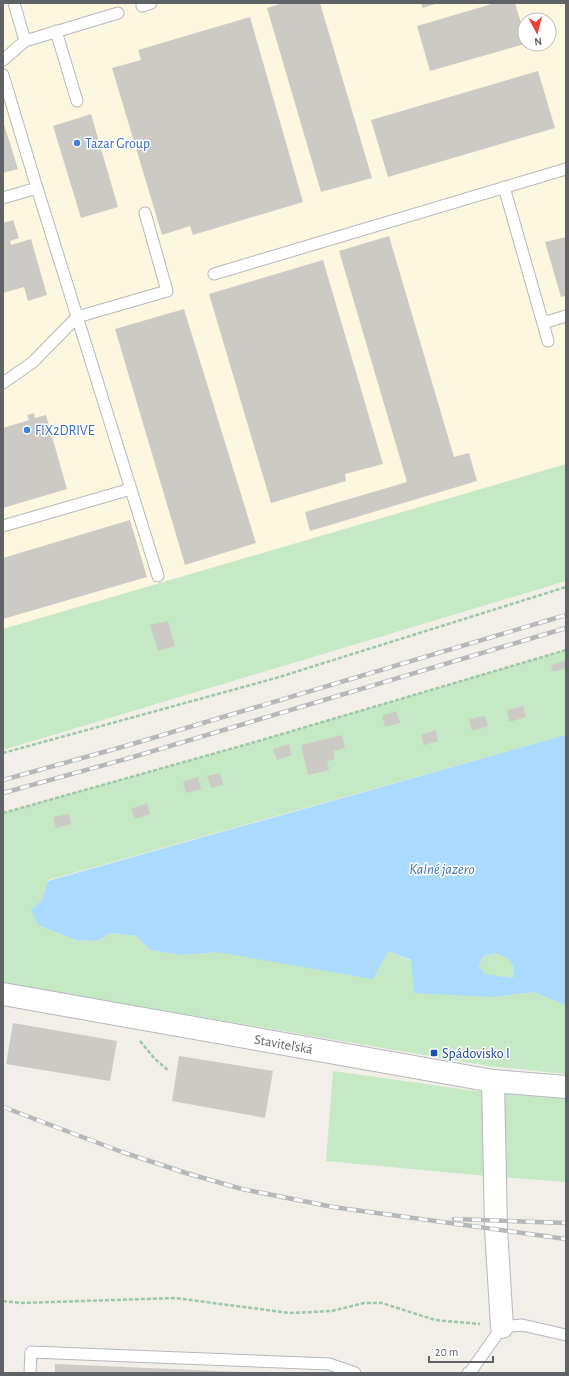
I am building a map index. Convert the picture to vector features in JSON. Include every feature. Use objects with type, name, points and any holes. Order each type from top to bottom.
[{"type":"street","name":"Staviteľská","points":[[3,994],[493,1081],[566,1088]]},
{"type":"street","points":[[493,1081],[496,1230],[502,1327]]},
{"type":"lane","points":[[14,3],[25,41]]},
{"type":"lane","points":[[3,60],[25,41],[118,13]]},
{"type":"lane","points":[[56,31],[77,101]]},
{"type":"lane","points":[[3,75],[158,576]]},
{"type":"lane","points":[[214,274],[566,169]]},
{"type":"lane","points":[[504,187],[548,341]]},
{"type":"lane","points":[[3,198],[37,188]]},
{"type":"lane","points":[[3,383],[32,362],[77,317],[167,291],[144,213]]},
{"type":"lane","points":[[543,322],[566,316]]},
{"type":"lane","points":[[3,526],[131,488]]},
{"type":"lane","points":[[468,1373],[471,1372],[502,1327],[522,1325],[566,1335]]},
{"type":"lane","points":[[30,1373],[31,1352],[329,1364],[355,1373]]},
{"type":"path","points":[[3,753],[276,678],[566,587]]},
{"type":"path","points":[[3,813],[255,742],[566,650]]},
{"type":"path","points":[[118,1014],[155,1059],[169,1072]]},
{"type":"path","points":[[3,1301],[21,1303],[175,1298],[290,1313],[332,1311],[364,1303],[382,1303],[435,1320],[502,1327]]},
{"type":"shaded area","points":[[3,3],[566,3],[566,468],[3,631]]},
{"type":"green space","points":[[566,464],[566,581],[3,750],[3,629]]},
{"type":"green space","points":[[566,650],[566,735],[48,880],[42,900],[38,925],[76,940],[96,941],[110,933],[136,936],[150,950],[182,955],[217,952],[388,951],[495,997],[533,992],[566,1005],[566,1074],[488,1066],[3,983],[3,813],[255,742]]},
{"type":"green space","points":[[496,953],[507,958],[514,967],[513,978],[485,974],[479,967],[483,956]]},
{"type":"green space","points":[[333,1071],[482,1092],[566,1099],[566,1182],[326,1161]]},
{"type":"water","name":"Kalné jazero","points":[[566,735],[566,1005],[533,992],[495,997],[414,993],[411,960],[388,951],[373,979],[217,952],[182,955],[150,950],[136,936],[111,933],[96,941],[76,940],[38,925],[31,910],[42,900],[48,881]],"holes":[[[495,953],[507,958],[514,967],[513,978],[485,974],[479,967],[483,956]]]},
{"type":"building","points":[[283,3],[320,3],[372,178],[321,192],[267,8]]},
{"type":"building","points":[[421,3],[438,3],[423,8]]},
{"type":"building","points":[[495,3],[515,3],[518,12],[517,46],[430,71],[417,26]]},
{"type":"building","points":[[250,17],[303,202],[193,235],[190,226],[162,235],[112,68],[141,60],[138,50]]},
{"type":"building","points":[[538,71],[555,128],[388,177],[371,120]]},
{"type":"building","points":[[91,114],[118,207],[81,218],[53,126]]},
{"type":"building","points":[[3,121],[18,169],[3,173]]},
{"type":"building","points":[[13,220],[19,238],[10,241],[11,245],[31,239],[47,295],[28,301],[24,287],[3,293],[3,223]]},
{"type":"building","points":[[389,236],[454,457],[469,453],[477,481],[310,531],[305,512],[407,482],[339,251]]},
{"type":"building","points":[[566,237],[566,296],[561,297],[545,242]]},
{"type":"building","points":[[323,260],[383,464],[345,474],[346,481],[271,503],[209,294]]},
{"type":"building","points":[[184,309],[256,543],[185,565],[115,329]]},
{"type":"building","points":[[34,413],[35,418],[46,415],[67,489],[3,508],[3,428],[29,420],[27,415]]},
{"type":"building","points":[[130,520],[147,577],[3,619],[3,558]]},
{"type":"building","points":[[168,621],[175,646],[158,651],[150,625]]},
{"type":"building","points":[[566,660],[566,668],[553,672],[551,665]]},
{"type":"building","points":[[523,706],[526,717],[509,722],[507,710]]},
{"type":"building","points":[[396,711],[400,723],[385,727],[382,716]]},
{"type":"building","points":[[485,716],[488,726],[472,731],[469,719]]},
{"type":"building","points":[[436,730],[438,741],[424,745],[421,735]]},
{"type":"building","points":[[342,735],[345,748],[333,751],[335,759],[327,761],[329,770],[308,775],[301,745]]},
{"type":"building","points":[[289,744],[292,755],[277,760],[273,749]]},
{"type":"building","points":[[220,773],[223,785],[211,788],[207,776]]},
{"type":"building","points":[[198,777],[201,789],[186,793],[183,782]]},
{"type":"building","points":[[147,803],[150,814],[135,819],[131,809]]},
{"type":"building","points":[[69,814],[71,824],[56,828],[53,817]]},
{"type":"building","points":[[13,1023],[117,1041],[110,1081],[6,1064]]},
{"type":"building","points":[[179,1056],[273,1071],[265,1118],[172,1101]]},
{"type":"building","points":[[55,1364],[242,1372],[242,1373],[55,1373]]},
{"type":"railway","points":[[3,780],[129,745],[566,615]]},
{"type":"railway","points":[[3,793],[133,757],[566,628]]},
{"type":"railway","points":[[3,1107],[122,1152],[186,1173],[242,1189],[333,1207],[566,1239]]},
{"type":"railway","points":[[454,1219],[566,1223]]},
{"type":"place","name":"Tazar Group","points":[[77,143]]},
{"type":"place","name":"FIX2DRIVE","points":[[27,430]]},
{"type":"place","name":"Spádovisko I","points":[[434,1053]]}]
